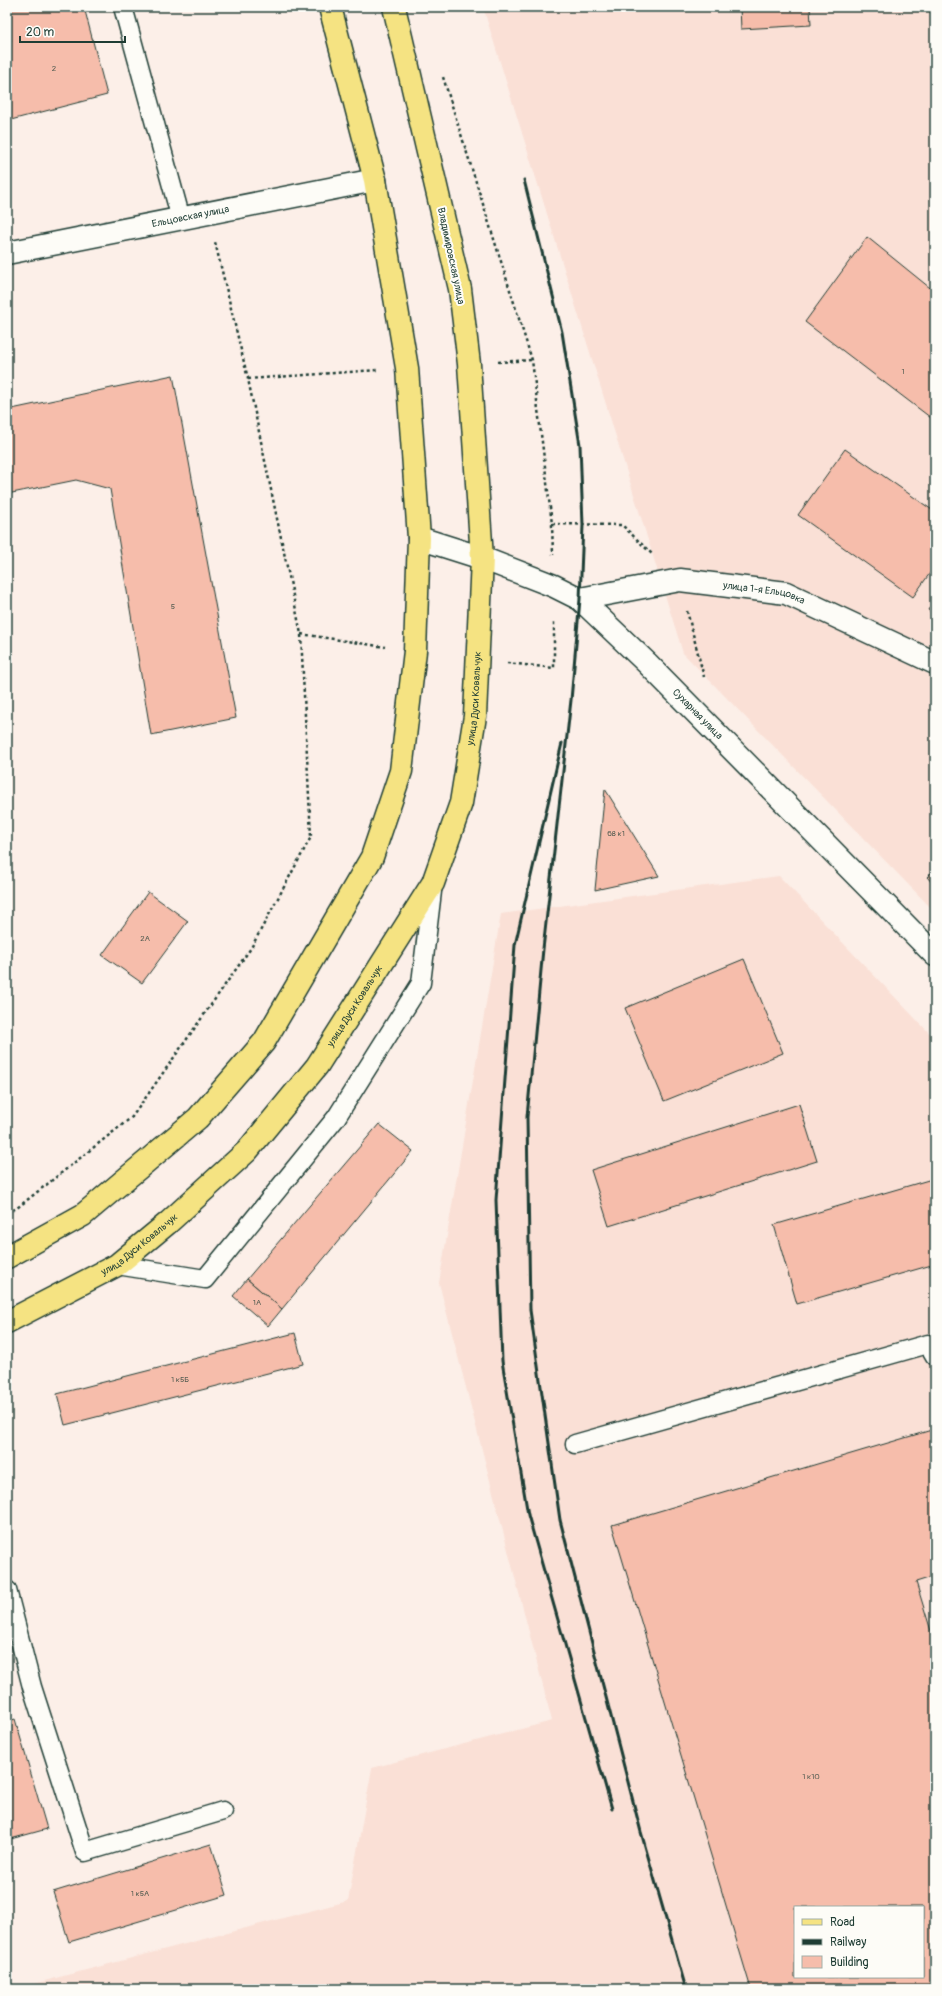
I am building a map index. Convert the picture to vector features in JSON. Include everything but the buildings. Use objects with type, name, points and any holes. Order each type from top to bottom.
[{"type":"main road","points":[[7,1257],[83,1215],[198,1118],[264,1042],[372,857],[401,771],[415,651],[419,538],[407,368],[375,180],[330,7]]},
{"type":"main road","name":"Владимировская улица","points":[[394,7],[460,289],[469,364],[482,558]]},
{"type":"main road","name":"улица Дуси Ковальчук","points":[[7,1322],[117,1264],[169,1222],[248,1151],[317,1066],[433,883],[462,802],[475,716],[482,558]]},
{"type":"street","name":"Ельцовская улица","points":[[7,253],[375,180]]},
{"type":"street","name":"Сухарная улица","points":[[419,538],[482,558],[554,586],[580,599],[648,664],[935,955]]},
{"type":"street","name":"улица 1-я Ельцовка","points":[[580,599],[680,580],[786,593],[935,663]]},
{"type":"lane","points":[[123,7],[181,219]]},
{"type":"lane","points":[[117,1264],[205,1279],[336,1118],[421,983],[433,883]]},
{"type":"lane","points":[[575,1444],[928,1344],[935,1356]]},
{"type":"lane","points":[[7,1590],[32,1687],[85,1852],[223,1811]]},
{"type":"path","points":[[442,75],[532,360]]},
{"type":"path","points":[[7,1213],[17,1208],[132,1117],[251,948],[311,838],[301,634],[250,387],[214,240]]},
{"type":"shaded area","points":[[483,7],[935,7],[935,912],[683,653]]},
{"type":"shaded area","points":[[779,876],[935,1039],[935,1989],[14,1989],[348,1901],[372,1768],[552,1721],[439,1283],[501,914]]},
{"type":"railway","points":[[524,180],[562,332],[580,445],[583,525],[580,599],[571,700],[543,949],[527,1117],[530,1310],[560,1520],[641,1832],[686,1989]]},
{"type":"railway","points":[[562,743],[515,945],[496,1200],[502,1361],[528,1515],[612,1809]]}]
